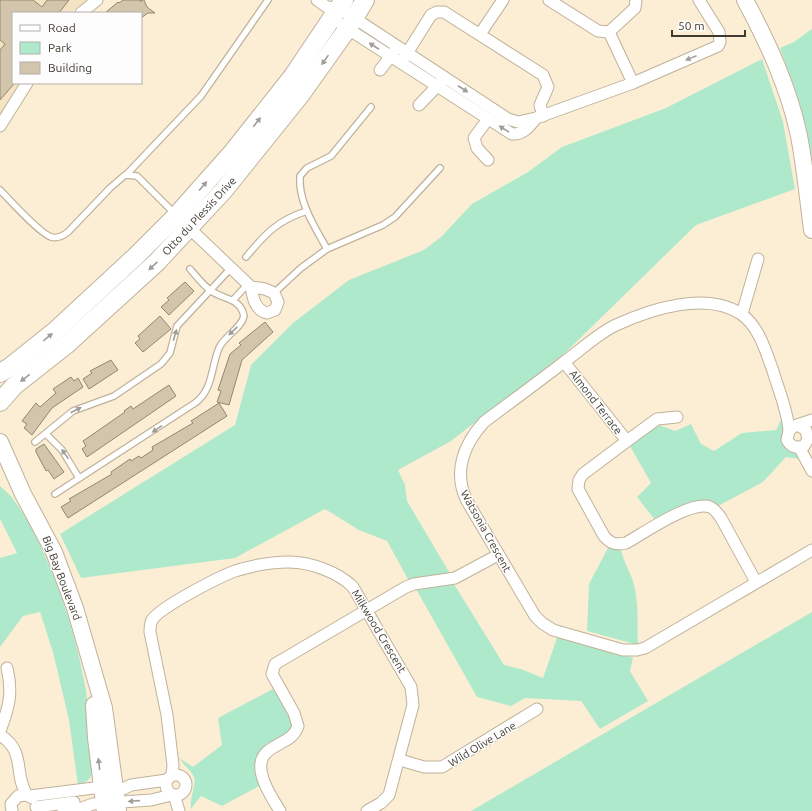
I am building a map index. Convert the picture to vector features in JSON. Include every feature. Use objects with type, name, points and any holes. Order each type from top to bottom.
[{"type":"main road","name":"Otto du Plessis Drive","points":[[0,373],[10,367],[55,331],[136,257],[224,190],[274,130],[341,13],[365,0]]},
{"type":"main road","name":"Otto du Plessis Drive","points":[[0,402],[14,386],[57,352],[101,314],[157,262],[183,222]]},
{"type":"street","points":[[82,12],[97,0]]},
{"type":"street","points":[[316,0],[403,49],[514,122],[539,117],[633,83],[718,46],[720,42],[719,32],[699,0]]},
{"type":"street","points":[[480,34],[503,0]]},
{"type":"street","points":[[549,0],[598,31],[609,32],[636,8],[636,0]]},
{"type":"street","points":[[745,0],[772,53],[793,113],[801,149],[812,230]]},
{"type":"street","points":[[341,13],[391,57],[512,134],[516,134],[524,130],[539,117],[540,105],[548,87],[546,78],[444,12],[437,12],[427,20],[403,49],[391,57],[380,70]]},
{"type":"street","points":[[609,32],[633,83]]},
{"type":"street","points":[[401,63],[403,49]]},
{"type":"street","points":[[419,105],[438,87],[445,77]]},
{"type":"street","points":[[0,126],[26,84]]},
{"type":"street","points":[[488,119],[474,138],[477,148],[488,160]]},
{"type":"street","points":[[183,222],[249,286],[255,304],[262,312],[275,310],[278,302],[274,293],[265,289],[249,286]]},
{"type":"street","points":[[758,259],[742,314],[757,333],[764,345],[787,415],[795,427],[805,429],[810,466]]},
{"type":"street","name":"Watsonia Crescent","points":[[742,314],[728,308],[698,303],[670,306],[616,325],[484,422],[471,440],[459,473],[462,492],[535,616],[542,623],[553,630],[630,651],[645,648],[812,550]]},
{"type":"street","name":"Almond Terrace","points":[[564,362],[627,441]]},
{"type":"street","name":"Almond Terrace","points":[[677,417],[657,419],[583,474],[579,480],[578,489],[610,542],[618,545],[626,543],[690,509],[710,507],[715,510],[721,518],[756,582]]},
{"type":"street","points":[[807,440],[792,446],[788,442],[787,435],[795,427],[812,420]]},
{"type":"street","name":"Big Bay Boulevard","points":[[0,442],[3,453],[23,494],[44,532],[76,608],[104,708],[110,799]]},
{"type":"street","name":"Big Bay Boulevard","points":[[0,474],[23,494]]},
{"type":"street","points":[[280,811],[267,788],[261,769],[262,760],[266,754],[291,738],[296,732],[298,726],[294,713],[274,681],[272,668],[280,660],[366,609],[414,584],[455,578],[498,555]]},
{"type":"street","name":"Milkwood Crescent","points":[[179,809],[173,783],[165,701],[150,632],[152,620],[157,614],[186,596],[236,571],[261,565],[289,562],[316,567],[348,582],[358,594],[408,679],[413,694],[413,705],[400,760],[389,795],[381,804],[367,811]]},
{"type":"street","points":[[0,731],[10,698],[10,681],[7,668]]},
{"type":"street","name":"Wild Olive Lane","points":[[400,760],[424,767],[442,767],[537,708]]},
{"type":"street","points":[[0,735],[11,743],[18,756],[24,794]]},
{"type":"street","points":[[12,811],[11,804],[24,794],[151,800],[173,783]]},
{"type":"street","points":[[63,811],[82,808],[110,799],[130,785],[173,783]]},
{"type":"street","points":[[24,794],[34,800],[36,809],[81,801],[110,799]]},
{"type":"lane","points":[[0,190],[44,232],[56,238],[62,237],[110,188],[125,175],[201,96],[268,0]]},
{"type":"lane","points":[[327,249],[307,211],[299,182],[302,171],[331,156],[371,107]]},
{"type":"lane","points":[[274,293],[301,268],[327,249],[383,224],[395,217],[440,168]]},
{"type":"lane","points":[[125,175],[137,176],[183,222]]},
{"type":"lane","points":[[246,256],[277,224],[291,216],[307,211]]},
{"type":"lane","points":[[35,442],[46,434],[55,424],[73,411],[114,396],[161,364],[170,353],[177,326],[231,268]]},
{"type":"lane","points":[[55,494],[202,398],[207,391],[222,341],[243,320],[243,311],[233,300],[210,290],[190,269]]},
{"type":"lane","points":[[233,300],[249,286]]},
{"type":"lane","points":[[46,434],[62,450],[79,478]]},
{"type":"shaded area","points":[[0,0],[87,0],[71,12],[12,12],[12,84],[20,84],[0,116]]},
{"type":"green space","points":[[812,29],[812,158],[800,104],[780,48],[794,42]]},
{"type":"green space","points":[[762,59],[783,122],[795,189],[696,225],[566,352],[451,441],[398,470],[405,485],[407,501],[452,577],[409,581],[387,541],[359,530],[325,509],[235,558],[81,578],[60,534],[235,425],[251,365],[293,323],[349,280],[424,250],[441,237],[472,204],[528,172],[562,147],[666,108]]},
{"type":"green space","points":[[785,412],[786,443],[806,460],[786,457],[763,482],[718,506],[712,501],[695,502],[655,520],[637,497],[651,483],[630,446],[659,425],[675,431],[691,424],[701,444],[714,451],[742,433],[776,430]]},
{"type":"green space","points":[[0,486],[12,497],[25,517],[47,561],[66,611],[80,659],[89,714],[93,771],[88,780],[78,785],[69,720],[53,652],[40,612],[23,616],[0,647],[0,558],[17,553],[0,519]]},
{"type":"green space","points":[[609,546],[621,550],[634,585],[637,607],[638,645],[587,631],[589,584]]},
{"type":"green space","points":[[454,584],[504,665],[521,669],[543,678],[558,635],[633,658],[630,671],[648,701],[600,729],[581,701],[525,698],[511,706],[477,697],[416,589]]},
{"type":"green space","points":[[812,612],[812,811],[471,811]]},
{"type":"green space","points":[[273,689],[289,715],[294,730],[269,745],[261,785],[222,806],[201,796],[191,809],[191,800],[195,782],[193,775],[179,758],[193,767],[222,745],[218,718]]},
{"type":"building","points":[[0,0],[33,0],[42,7],[47,0],[69,0],[60,12],[12,12],[13,85],[0,100],[0,50],[5,44],[0,40]]},
{"type":"building","points":[[123,0],[140,0],[141,2],[141,0],[144,0],[147,7],[155,13],[148,13],[142,17],[142,12],[106,12],[118,2],[119,3]]},
{"type":"building","points":[[185,282],[194,291],[169,315],[161,307],[169,300],[167,298]]},
{"type":"building","points":[[160,316],[171,329],[143,352],[135,343],[140,339],[138,336]]},
{"type":"building","points":[[265,322],[273,332],[242,360],[229,405],[217,402],[221,391],[218,390],[230,354],[241,345],[239,343]]},
{"type":"building","points":[[111,360],[118,370],[89,389],[83,379],[92,373],[90,371]]},
{"type":"building","points":[[71,377],[74,381],[78,378],[83,387],[52,408],[32,435],[24,428],[27,424],[22,421],[36,403],[40,407],[56,393],[53,389]]},
{"type":"building","points":[[169,385],[176,396],[87,457],[82,449],[86,446],[83,441],[125,412],[124,411],[131,406],[133,409]]},
{"type":"building","points":[[219,403],[227,416],[68,518],[61,507],[71,501],[69,499],[112,474],[111,472],[130,459],[131,461],[139,456],[141,458],[153,450],[152,447],[193,423],[191,421]]},
{"type":"building","points":[[44,444],[64,472],[54,479],[48,470],[46,471],[36,452],[36,449]]}]
